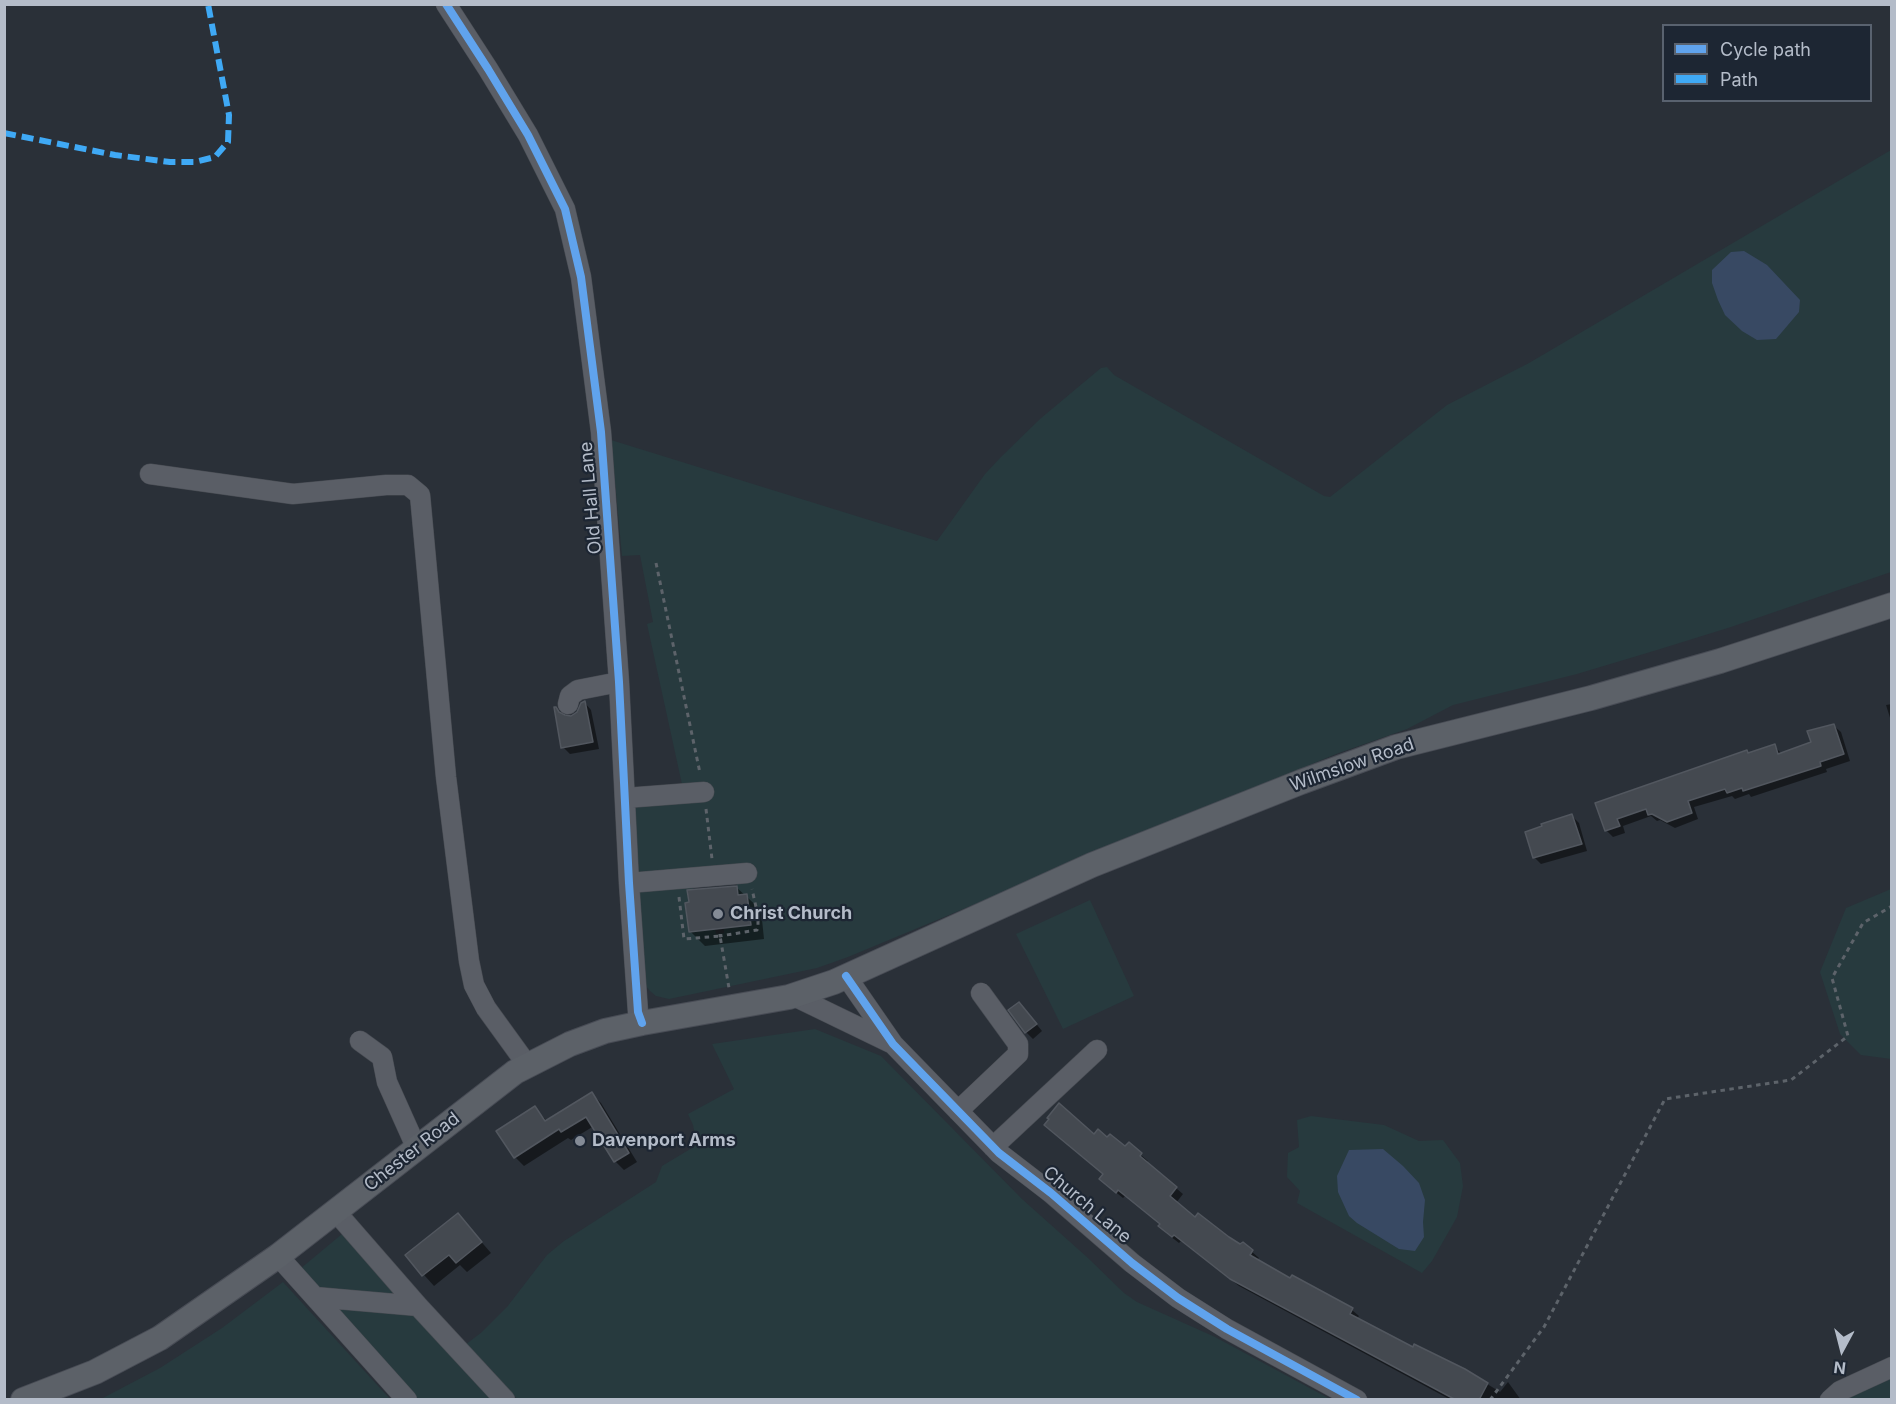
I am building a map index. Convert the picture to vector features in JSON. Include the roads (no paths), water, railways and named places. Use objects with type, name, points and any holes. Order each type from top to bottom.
[{"type":"main road","name":"Wilmslow Road","points":[[840,979],[1092,865],[1396,747],[1592,698],[1720,661],[1892,605]]},
{"type":"main road","name":"Chester Road","points":[[23,1400],[95,1372],[160,1338],[278,1256],[515,1072],[570,1044],[605,1031],[794,996],[840,979]]},
{"type":"street","name":"Old Hall Lane","points":[[446,4],[528,135],[565,208],[581,277],[599,413],[619,682],[638,1012],[642,1023]]},
{"type":"street","points":[[150,474],[293,494],[408,485],[420,495],[446,777],[469,961],[474,985],[486,1008],[528,1066]]},
{"type":"street","points":[[568,704],[570,696],[578,690],[619,682]]},
{"type":"street","points":[[625,798],[704,792]]},
{"type":"street","points":[[629,883],[747,873]]},
{"type":"street","name":"Church Lane","points":[[840,979],[893,1044],[993,1147],[1132,1263],[1178,1298],[1227,1329],[1357,1400]]},
{"type":"street","points":[[958,1111],[1018,1054],[1018,1044],[981,993]]},
{"type":"street","name":"Church Lane","points":[[794,996],[893,1044]]},
{"type":"street","points":[[360,1041],[382,1057],[387,1082],[417,1149]]},
{"type":"street","points":[[993,1147],[1097,1050]]},
{"type":"street","points":[[336,1212],[418,1306],[505,1400]]},
{"type":"street","points":[[278,1256],[407,1400]]},
{"type":"street","points":[[315,1297],[418,1306]]},
{"type":"street","points":[[1830,1400],[1840,1391],[1892,1367]]},
{"type":"water","points":[[1744,251],[1767,265],[1800,300],[1799,312],[1776,339],[1757,340],[1742,331],[1725,315],[1718,300],[1712,283],[1712,270],[1731,252]]},
{"type":"water","points":[[1383,1149],[1419,1183],[1425,1200],[1424,1237],[1415,1251],[1399,1249],[1357,1223],[1349,1216],[1338,1192],[1337,1176],[1349,1150]]},
{"type":"place","name":"Christ Church","points":[[718,914]]},
{"type":"place","name":"Davenport Arms","points":[[580,1141]]}]
